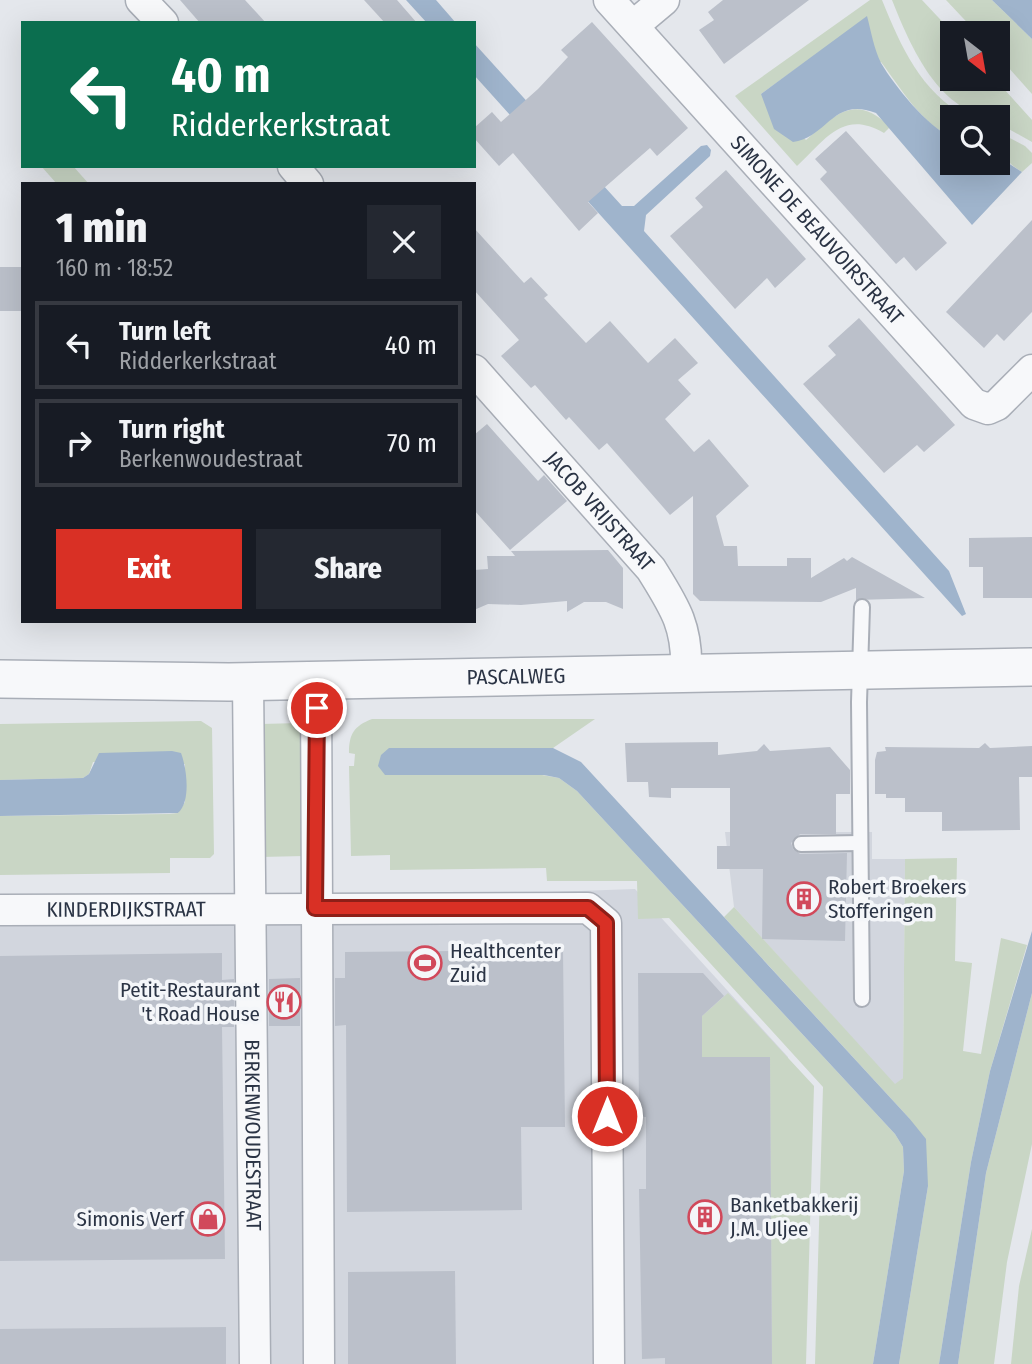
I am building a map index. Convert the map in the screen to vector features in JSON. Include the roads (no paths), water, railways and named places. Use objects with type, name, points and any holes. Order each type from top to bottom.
[{"type":"street","points":[[141,0],[161,21]]},
{"type":"street","name":"SIMONE DE BEAUVOIRSTRAAT","points":[[609,0],[974,404],[988,410],[998,405],[1032,370]]},
{"type":"street","points":[[634,26],[664,0]]},
{"type":"street","points":[[295,168],[306,182]]},
{"type":"street","name":"JACOB VRIJSTRAAT","points":[[476,372],[651,569],[674,606],[687,641],[686,671]]},
{"type":"street","name":"PASCALWEG","points":[[0,680],[248,682],[686,671],[1032,667]]},
{"type":"street","points":[[316,680],[319,1364]]},
{"type":"street","name":"BERKENWOUDESTRAAT","points":[[248,682],[255,1364]]},
{"type":"street","points":[[251,908],[588,908],[606,923],[609,1364]]},
{"type":"street","name":"KINDERDIJKSTRAAT","points":[[0,910],[251,908]]},
{"type":"lane","points":[[862,607],[862,999]]},
{"type":"lane","points":[[801,844],[860,843]]},
{"type":"water","points":[[406,0],[436,0],[454,21],[425,21]]},
{"type":"water","points":[[992,0],[1032,0],[1032,39]]},
{"type":"water","points":[[867,16],[881,63],[903,94],[940,130],[940,175],[1010,175],[1010,164],[1022,172],[972,225],[876,113],[862,109],[840,113],[815,133],[793,142],[774,129],[761,94]]},
{"type":"water","points":[[476,45],[622,206],[634,206],[701,146],[707,145],[711,150],[710,156],[646,215],[644,231],[949,571],[966,614],[962,616],[476,77]]},
{"type":"water","points":[[389,748],[553,748],[581,762],[909,1118],[926,1139],[928,1186],[899,1364],[873,1364],[904,1171],[903,1147],[895,1134],[577,791],[559,778],[544,775],[385,775],[378,766],[381,755]]},
{"type":"water","points":[[99,753],[181,753],[186,776],[185,801],[178,813],[0,816],[0,780],[83,778],[89,774]]},
{"type":"water","points":[[1032,931],[1032,993],[986,1173],[958,1364],[939,1364],[971,1162],[990,1071]]},
{"type":"place","name":"Robert Broekers Stofferingen","points":[[804,899]]},
{"type":"place","name":"Healthcenter Zuid","points":[[425,963]]},
{"type":"place","name":"Petit-Restaurant 't Road House","points":[[284,1002]]},
{"type":"place","name":"Banketbakkerij J.M. Uljee","points":[[705,1217]]},
{"type":"place","name":"Simonis Verf","points":[[208,1219]]}]
